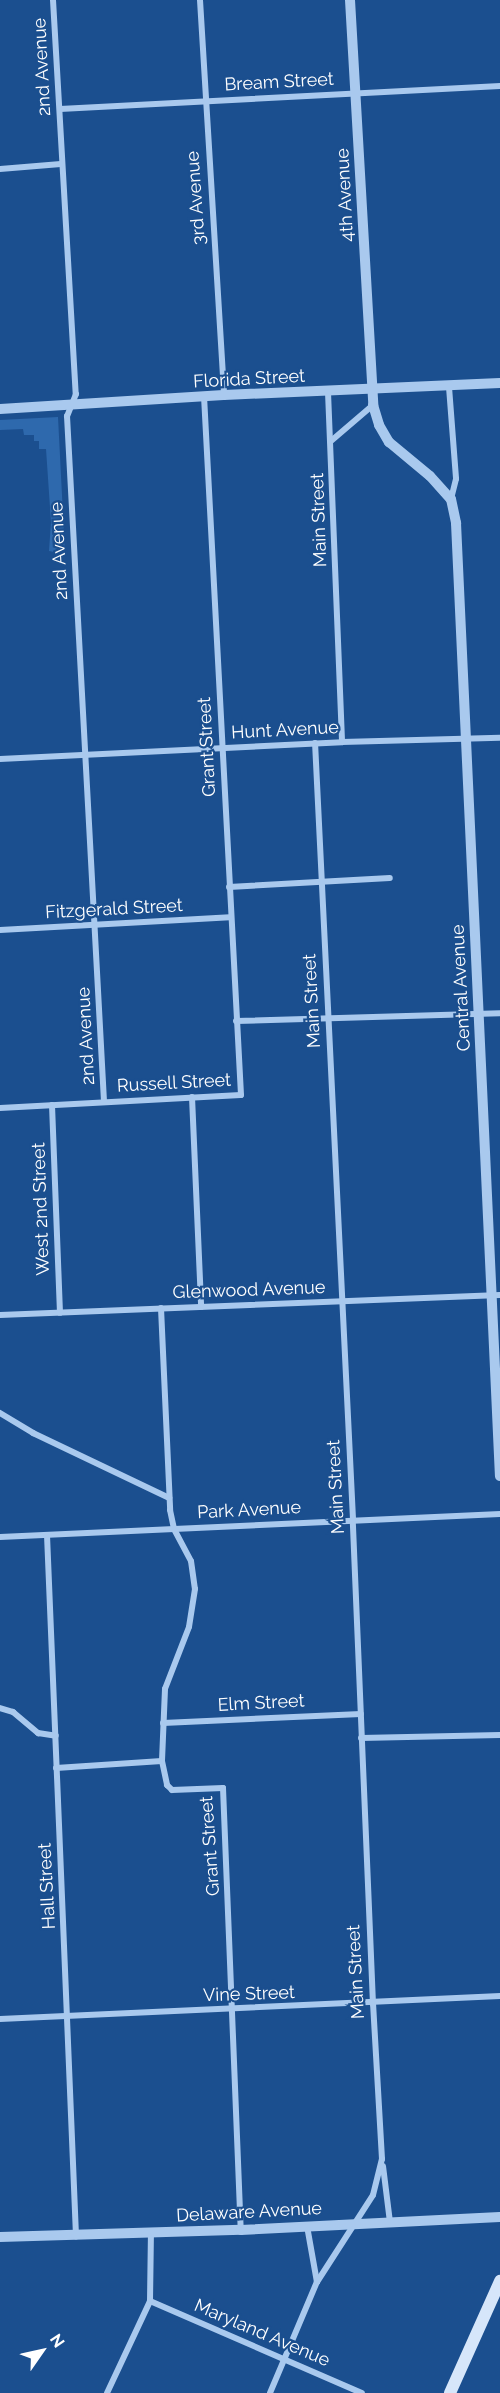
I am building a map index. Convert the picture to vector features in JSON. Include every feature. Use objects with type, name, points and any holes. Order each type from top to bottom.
[{"type":"main road","points":[[450,2393],[500,2281]]},
{"type":"street","name":"2nd Avenue","points":[[53,0],[76,394],[67,416],[104,1102]]},
{"type":"street","name":"3rd Avenue","points":[[200,0],[224,395]]},
{"type":"street","name":"4th Avenue","points":[[350,0],[357,93],[371,389]]},
{"type":"street","name":"Bream Street","points":[[60,108],[500,86]]},
{"type":"street","points":[[0,169],[61,164]]},
{"type":"street","name":"Florida Street","points":[[0,409],[224,395],[500,383]]},
{"type":"street","name":"Central Avenue","points":[[449,387],[456,479],[451,499],[456,523],[465,738],[495,1296],[500,1476]]},
{"type":"street","points":[[371,389],[379,425],[390,442],[430,476],[451,499]]},
{"type":"street","name":"Main Street","points":[[328,392],[342,742]]},
{"type":"street","name":"Grant Street","points":[[204,397],[241,1095]]},
{"type":"street","points":[[331,441],[373,405]]},
{"type":"street","name":"Hunt Avenue","points":[[0,759],[315,743],[500,738]]},
{"type":"street","name":"Main Street","points":[[270,2393],[317,2282],[336,2249],[357,2223],[373,2195],[382,2159],[372,2004],[353,1519],[319,880],[315,743]]},
{"type":"street","points":[[229,887],[319,880],[390,878]]},
{"type":"street","name":"Fitzgerald Street","points":[[0,930],[96,927],[230,917]]},
{"type":"street","points":[[236,1022],[500,1013]]},
{"type":"street","name":"Russell Street","points":[[0,1108],[241,1095]]},
{"type":"street","points":[[192,1097],[201,1307]]},
{"type":"street","name":"West 2nd Street","points":[[52,1105],[60,1313]]},
{"type":"street","name":"Glenwood Avenue","points":[[0,1315],[495,1296]]},
{"type":"street","name":"Grant Street","points":[[161,1308],[169,1498],[174,1529],[191,1561],[195,1589],[189,1627],[165,1689],[162,1761],[167,1785],[172,1790],[223,1788],[234,2011],[241,2230]]},
{"type":"street","points":[[0,1413],[33,1433],[169,1498]]},
{"type":"street","name":"Park Avenue","points":[[0,1537],[500,1514]]},
{"type":"street","name":"Hall Street","points":[[47,1535],[76,2236]]},
{"type":"street","points":[[0,1708],[13,1712],[38,1733],[56,1736]]},
{"type":"street","name":"Elm Street","points":[[163,1723],[361,1714]]},
{"type":"street","points":[[361,1738],[500,1735]]},
{"type":"street","points":[[56,1768],[162,1761]]},
{"type":"street","name":"Vine Street","points":[[0,2019],[234,2011],[500,1996]]},
{"type":"street","points":[[382,2159],[390,2222]]},
{"type":"street","name":"Delaware Avenue","points":[[0,2238],[241,2230],[500,2217]]},
{"type":"street","points":[[307,2226],[317,2282]]},
{"type":"street","points":[[107,2393],[150,2301],[151,2233]]},
{"type":"street","name":"Maryland Avenue","points":[[150,2301],[362,2393]]},
{"type":"shaded area","points":[[58,417],[65,554],[49,551],[51,522],[46,449],[39,449],[39,441],[34,441],[34,435],[24,435],[23,429],[0,430],[0,420]]}]
